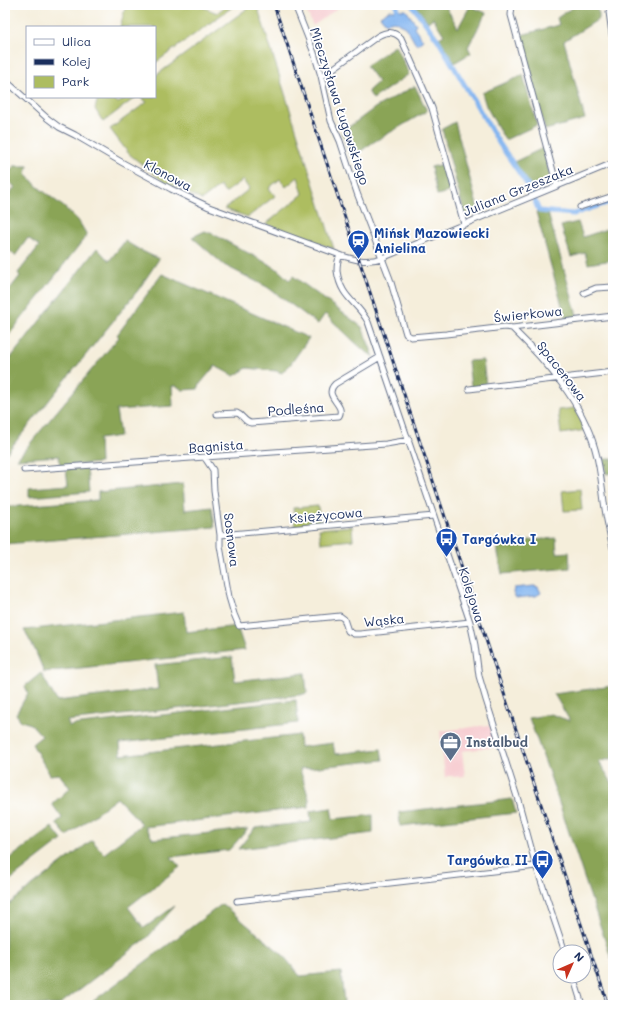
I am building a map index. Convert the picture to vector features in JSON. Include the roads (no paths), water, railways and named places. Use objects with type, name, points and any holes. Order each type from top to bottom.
[{"type":"street","name":"Mieczysława Ługowskiego","points":[[295,5],[321,76],[331,121],[390,279],[406,334],[411,337],[446,334]]},
{"type":"street","points":[[512,5],[511,15],[557,186]]},
{"type":"street","points":[[613,8],[609,12],[613,41]]},
{"type":"street","points":[[321,76],[378,36],[389,31],[397,35],[403,42],[435,118],[464,224]]},
{"type":"street","name":"Klonowa","points":[[5,80],[42,114],[59,127],[171,189],[209,207],[340,255]]},
{"type":"street","name":"Juliana Grzeszaka","points":[[340,255],[358,261],[370,261],[382,258],[613,163]]},
{"type":"street","points":[[580,207],[613,196]]},
{"type":"street","name":"Kolejowa","points":[[340,255],[337,260],[337,269],[342,289],[366,317],[470,622],[479,676],[518,800],[536,866],[562,944]]},
{"type":"street","points":[[584,292],[596,288],[613,287]]},
{"type":"street","name":"Świerkowa","points":[[446,334],[613,316]]},
{"type":"street","name":"Spacerowa","points":[[512,328],[558,379],[579,410],[595,449],[613,548]]},
{"type":"street","name":"Podleśna","points":[[217,414],[240,414],[245,421],[251,423],[339,416],[340,410],[330,391],[335,384],[380,357]]},
{"type":"street","points":[[469,389],[613,372]]},
{"type":"street","name":"Bagnista","points":[[24,470],[386,444],[408,440]]},
{"type":"street","name":"Sosnowa","points":[[205,458],[213,470],[220,546],[229,597],[239,626]]},
{"type":"street","name":"Księżycowa","points":[[220,535],[434,516]]},
{"type":"street","name":"Wąska","points":[[239,626],[340,616],[344,619],[348,631],[354,634],[360,634],[470,622]]},
{"type":"street","points":[[237,901],[536,866]]},
{"type":"street","points":[[575,984],[582,1005]]},
{"type":"water","points":[[390,10],[406,10],[416,24],[414,27],[423,40],[417,45],[406,27],[394,21],[386,23],[380,16]]},
{"type":"water","points":[[538,587],[541,593],[536,596],[516,598],[513,593],[514,588]]},
{"type":"waterway","points":[[397,5],[397,10]]},
{"type":"waterway","points":[[412,5],[438,40],[499,143],[529,187],[539,211],[574,214],[613,201]]},
{"type":"railway","points":[[274,5],[608,1005]]},
{"type":"place","name":"Mińsk Mazowiecki Anielina","points":[[358,260]]},
{"type":"place","name":"Targówka I","points":[[446,558]]},
{"type":"place","name":"Instalbud","points":[[450,762]]},
{"type":"place","name":"Targówka II","points":[[543,880]]}]
